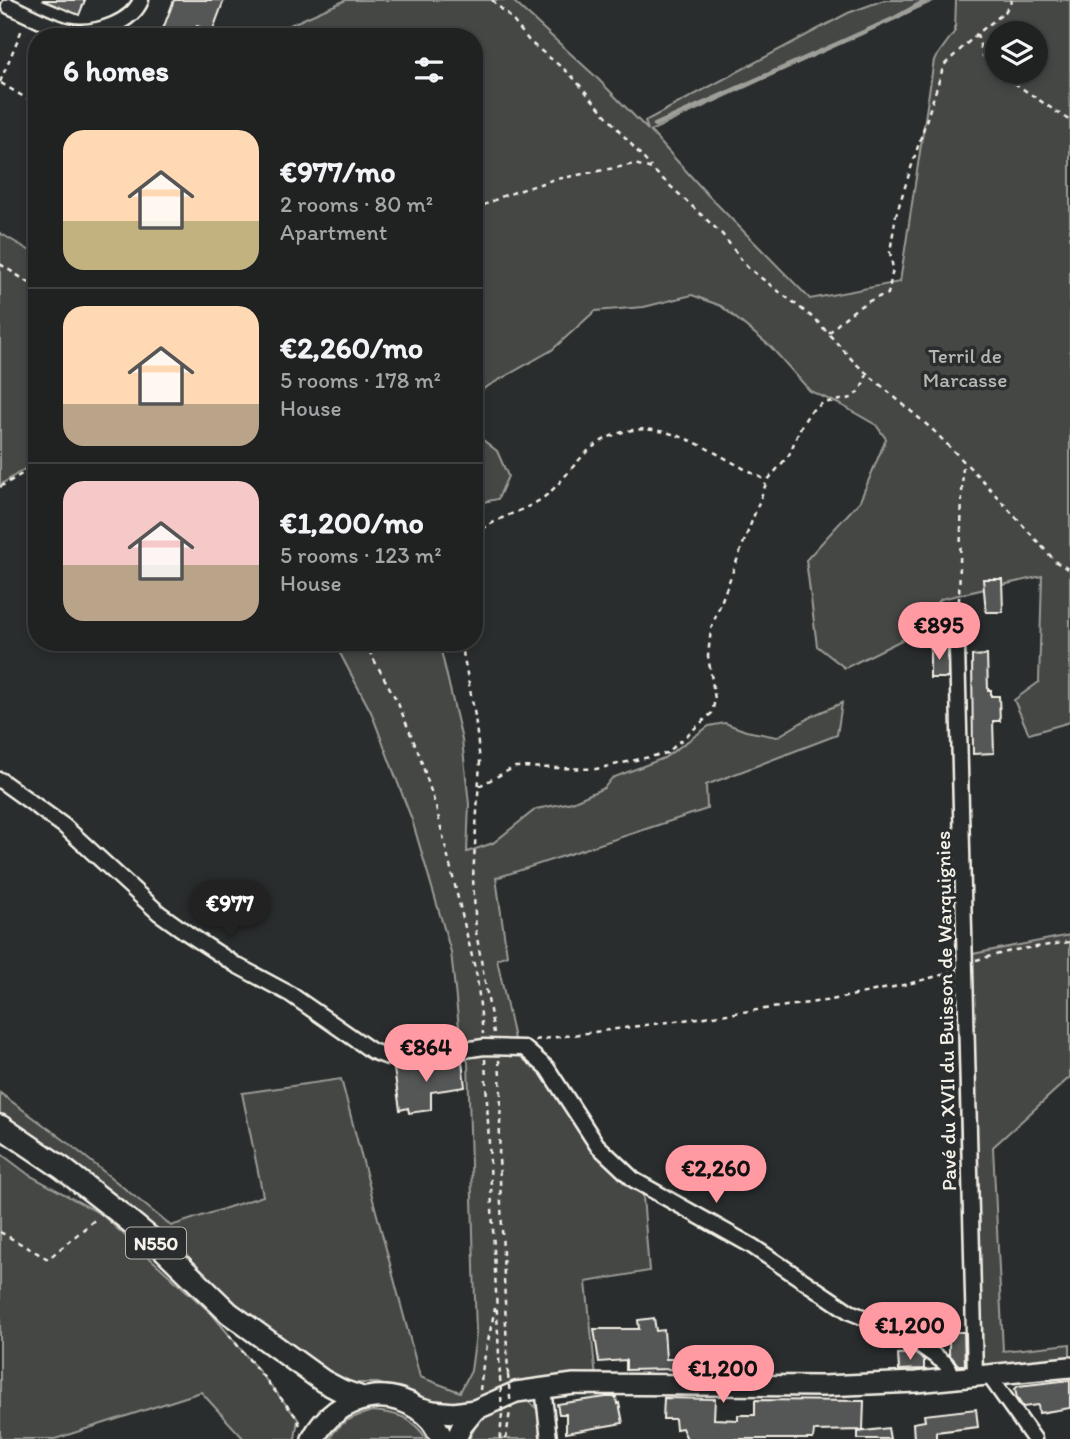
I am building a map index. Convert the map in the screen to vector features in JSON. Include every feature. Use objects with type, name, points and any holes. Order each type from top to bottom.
[{"type":"main road","name":"N550","points":[[0,1126],[62,1168],[117,1211],[160,1246],[229,1313],[306,1369],[316,1385],[321,1404],[312,1430]]},
{"type":"main road","points":[[306,1369],[342,1391],[362,1398]]},
{"type":"main road","points":[[312,1430],[334,1412],[362,1398],[380,1396],[413,1406],[432,1421],[443,1439]]},
{"type":"street","points":[[103,28],[116,24],[131,14],[141,0]]},
{"type":"street","points":[[9,6],[60,28]]},
{"type":"street","name":"Pavé du XVII du Buisson de Warquignies","points":[[957,647],[982,1375]]},
{"type":"street","points":[[0,780],[64,826],[159,913],[236,965],[290,994],[372,1051],[388,1057],[417,1057],[491,1047],[524,1048],[547,1068],[597,1145],[634,1180],[752,1246],[850,1312],[903,1333],[945,1363],[954,1377]]},
{"type":"street","points":[[413,1406],[454,1413],[475,1410],[516,1392],[574,1384],[823,1386],[916,1382],[1070,1367]]},
{"type":"street","points":[[982,1375],[1034,1439]]},
{"type":"street","points":[[543,1388],[549,1439]]},
{"type":"street","points":[[456,1439],[462,1426],[475,1410]]},
{"type":"path","points":[[492,0],[530,42],[570,74],[652,169],[722,234],[747,267],[780,291],[829,334],[867,374],[934,431],[1056,562],[1070,570]]},
{"type":"path","points":[[829,334],[843,318],[859,307],[873,298],[888,294],[893,269],[890,252],[896,215],[944,65],[1005,12],[1012,0]]},
{"type":"path","points":[[28,14],[0,82],[28,99]]},
{"type":"path","points":[[977,34],[985,58]]},
{"type":"path","points":[[1017,84],[1070,121]]},
{"type":"path","points":[[483,206],[552,180],[635,164],[652,169]]},
{"type":"path","points":[[0,264],[28,282]]},
{"type":"path","points":[[478,787],[515,767],[596,769],[667,753],[712,713],[715,699],[708,656],[711,629],[767,481],[789,455],[802,424],[811,411],[823,403],[852,398],[861,389],[867,374]]},
{"type":"path","points":[[483,528],[493,520],[531,505],[549,493],[598,443],[624,432],[648,429],[678,434],[767,481]]},
{"type":"path","points":[[957,647],[963,461]]},
{"type":"path","points":[[0,487],[28,470]]},
{"type":"path","points":[[369,651],[397,701],[419,754],[436,807],[477,977],[501,1094],[499,1156],[511,1409],[506,1439]]},
{"type":"path","points":[[463,651],[475,716],[480,762],[473,878],[476,932],[491,1047],[496,1304],[502,1412],[500,1439]]},
{"type":"path","points":[[524,1048],[536,1039],[831,1000],[938,977],[956,971],[967,961],[1070,942]]},
{"type":"path","points":[[0,1233],[48,1259],[101,1214]]},
{"type":"path","points":[[480,1389],[496,1304]]},
{"type":"path","points":[[229,1335],[298,1419],[312,1430]]},
{"type":"green space","name":"Terril de Marcasse","points":[[346,0],[512,0],[595,76],[648,130],[645,121],[848,13],[884,0],[935,0],[650,131],[707,194],[810,299],[900,282],[934,60],[955,31],[956,0],[1070,0],[1070,722],[1029,734],[1014,700],[1039,682],[1042,576],[941,599],[908,637],[845,668],[817,646],[806,560],[860,501],[886,439],[876,425],[810,391],[771,347],[721,306],[692,295],[644,307],[595,311],[552,350],[483,389],[483,28],[283,28]]},
{"type":"green space","points":[[0,233],[28,250],[28,467],[0,485]]},
{"type":"green space","points":[[483,440],[497,451],[508,476],[498,499],[483,502]]},
{"type":"green space","points":[[339,651],[441,651],[462,740],[469,804],[467,852],[493,843],[536,809],[572,802],[604,788],[612,778],[664,758],[709,726],[725,723],[746,731],[777,737],[814,715],[842,703],[837,735],[706,785],[707,809],[496,878],[507,955],[497,959],[514,1039],[545,1057],[598,1136],[642,1184],[649,1271],[586,1282],[596,1378],[533,1379],[463,1407],[432,1404],[378,1383],[352,1383],[324,1372],[269,1333],[0,1117],[0,1093],[67,1142],[171,1226],[263,1196],[242,1093],[341,1079],[420,1377],[460,1392],[471,1371],[476,1334],[468,1062],[461,1046],[451,952],[412,820],[371,712]]},
{"type":"green space","points":[[1070,935],[1070,1077],[993,1147],[1003,1351],[1070,1344],[1070,1357],[980,1365],[978,1157],[961,1159],[957,984],[973,954]]},
{"type":"green space","points":[[0,1153],[29,1175],[101,1214],[212,1314],[298,1419],[295,1439],[244,1439],[201,1392],[55,1439],[0,1439]]},
{"type":"green space","points":[[525,1398],[538,1410],[540,1439],[469,1439],[483,1412]]},
{"type":"green space","points":[[372,1411],[390,1413],[410,1421],[427,1439],[330,1439],[342,1424]]},
{"type":"building","points":[[42,0],[85,0],[79,15]]},
{"type":"building","points":[[174,0],[224,0],[214,28],[163,28]]},
{"type":"building","points":[[983,579],[1002,579],[1003,612],[986,612]]},
{"type":"building","points":[[930,646],[948,646],[948,678],[930,678]]},
{"type":"building","points":[[987,655],[988,690],[991,690],[991,696],[999,696],[1000,721],[993,721],[994,753],[973,754],[972,656]]},
{"type":"building","points":[[462,1061],[465,1087],[431,1092],[431,1110],[409,1113],[408,1108],[400,1110],[394,1069]]},
{"type":"building","points":[[654,1318],[656,1331],[664,1330],[666,1359],[673,1359],[674,1369],[626,1370],[626,1360],[599,1362],[594,1329],[639,1329],[638,1320]]},
{"type":"building","points":[[950,1332],[964,1332],[965,1365],[958,1365],[949,1354],[949,1343],[941,1344]]},
{"type":"building","points":[[914,1353],[924,1360],[924,1369],[899,1370],[898,1354]]},
{"type":"building","points":[[1070,1380],[1070,1408],[1039,1413],[1038,1405],[1023,1407],[1017,1398],[1015,1389],[1018,1386]]},
{"type":"building","points":[[616,1397],[623,1423],[566,1433],[566,1414],[559,1414],[557,1404]]},
{"type":"building","points":[[664,1398],[715,1399],[714,1419],[738,1420],[738,1415],[755,1415],[755,1400],[864,1401],[863,1430],[814,1431],[813,1439],[687,1439],[682,1428],[676,1429],[675,1419],[663,1419]]},
{"type":"building","points":[[976,1409],[978,1427],[936,1432],[936,1439],[914,1439],[913,1423],[925,1421],[924,1415]]},
{"type":"building","points":[[888,1428],[890,1439],[858,1439],[858,1432]]},
{"type":"waterway","points":[[655,125],[895,18],[927,0]]}]
